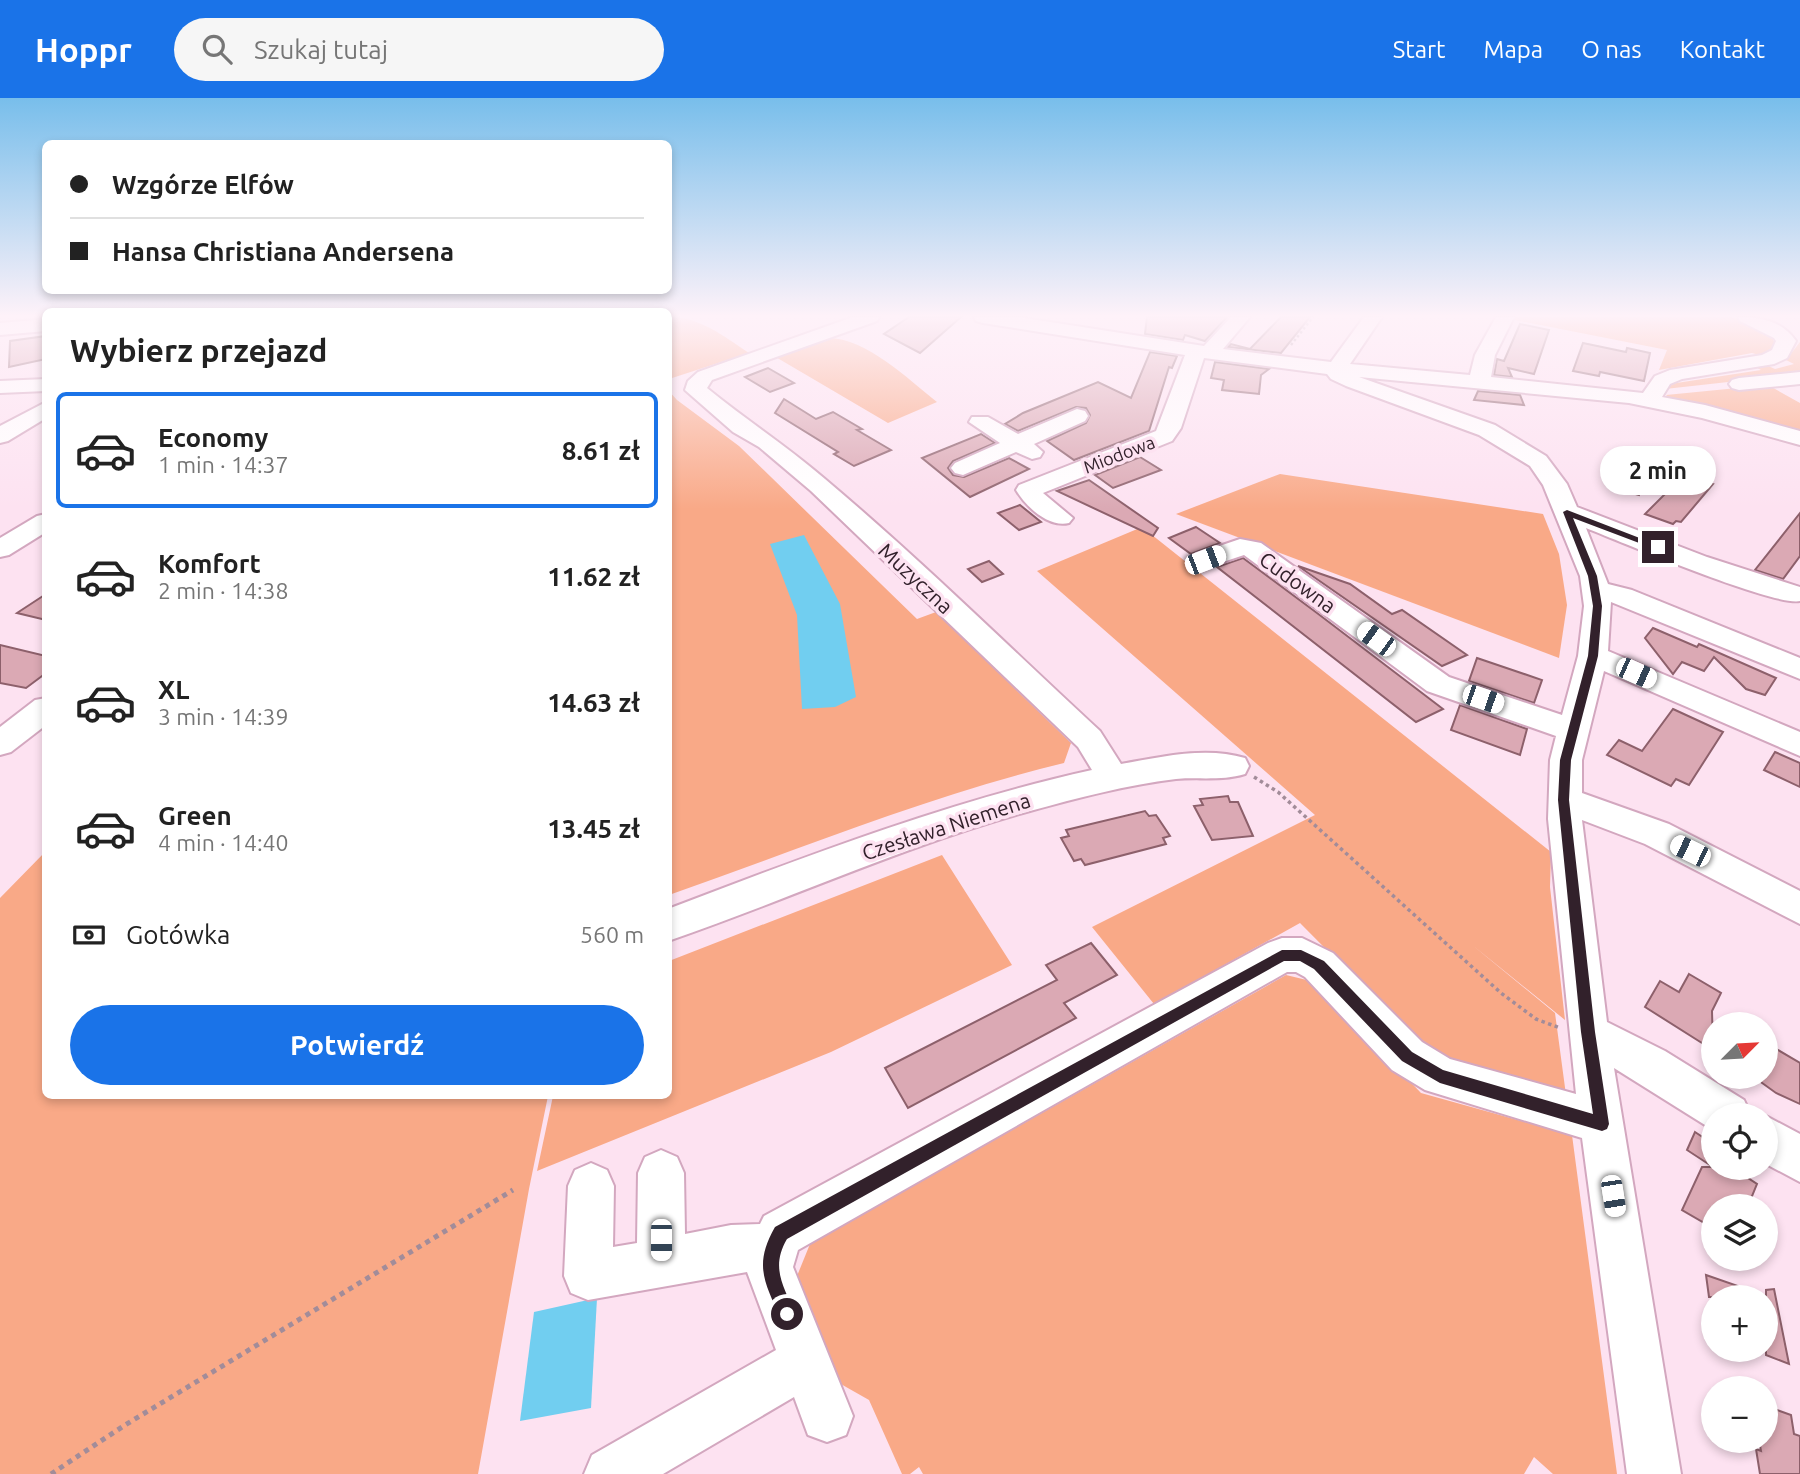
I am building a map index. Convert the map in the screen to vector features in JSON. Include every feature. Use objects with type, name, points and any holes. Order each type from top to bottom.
[{"type":"street","name":"Muzyczna","points":[[698,381],[696,387],[701,396],[741,427],[767,442],[818,486],[1089,738],[1113,778]]},
{"type":"street","name":"Miodowa","points":[[1060,518],[1028,490],[1164,436],[1192,381]]},
{"type":"street","points":[[1351,381],[1487,430],[1521,449],[1545,467],[1567,512],[1596,589],[1598,618],[1593,656],[1566,760],[1564,800],[1588,1032],[1654,1474]]},
{"type":"street","points":[[1461,381],[1652,397],[1800,438]]},
{"type":"street","points":[[1652,397],[1661,381]]},
{"type":"street","points":[[1652,397],[1775,381]]},
{"type":"street","points":[[0,387],[42,385]]},
{"type":"street","points":[[0,436],[42,410]]},
{"type":"street","points":[[964,468],[1077,416]]},
{"type":"street","name":"Miodowa","points":[[980,422],[1068,473]]},
{"type":"street","points":[[1567,512],[1698,563],[1793,594]]},
{"type":"street","points":[[0,549],[42,523]]},
{"type":"street","name":"Cudowna","points":[[1205,560],[1240,547],[1252,549],[1438,684],[1574,730]]},
{"type":"street","points":[[1593,656],[1800,745]]},
{"type":"street","points":[[0,744],[42,711]]},
{"type":"street","name":"Czesława Niemena","points":[[672,924],[928,829],[1013,801],[1113,778],[1201,764],[1233,766]]},
{"type":"street","points":[[1564,800],[1657,834],[1800,909]]},
{"type":"street","points":[[827,1416],[769,1267],[773,1247],[781,1233],[1282,955],[1301,955],[1319,965],[1407,1056],[1420,1066],[1450,1080],[1602,1124]]},
{"type":"street","points":[[1588,1032],[1650,1065],[1710,1103]]},
{"type":"street","points":[[1778,1146],[1800,1160]]},
{"type":"street","points":[[661,1173],[661,1262]]},
{"type":"street","points":[[591,1186],[588,1276],[731,1249],[773,1247]]},
{"type":"street","points":[[611,1474],[805,1362]]},
{"type":"lane","points":[[1596,589],[1622,596],[1800,669]]},
{"type":"path","points":[[1233,766],[1278,792],[1518,1006],[1552,1027],[1588,1032]]},
{"type":"path","points":[[51,1474],[125,1425],[513,1190]]},
{"type":"shaded area","points":[[817,381],[912,381],[937,402],[888,423]]},
{"type":"shaded area","points":[[1688,381],[1735,381],[1665,389],[1670,384]]},
{"type":"shaded area","points":[[1768,385],[1800,403],[1800,431],[1739,414],[1671,400],[1666,395]]},
{"type":"shaded area","points":[[672,394],[739,446],[917,619],[936,612],[1071,743],[1064,763],[964,791],[672,894]]},
{"type":"shaded area","points":[[1280,474],[1543,514],[1559,554],[1567,605],[1559,658],[1176,514]]},
{"type":"shaded area","points":[[1142,527],[1551,852],[1550,887],[1565,1020],[1471,944],[1555,1013],[1566,1095],[1436,1060],[1300,923],[1154,1004],[1092,927],[1315,815],[1037,571]]},
{"type":"shaded area","points":[[42,855],[42,1099],[547,1099],[478,1474],[0,1474],[0,898]]},
{"type":"shaded area","points":[[942,855],[1012,965],[831,1052],[537,1171],[552,1099],[672,1099],[672,960]]},
{"type":"shaded area","points":[[1286,975],[1315,982],[1421,1093],[1572,1135],[1617,1474],[1553,1474],[1534,1457],[1524,1474],[923,1474],[919,1467],[910,1474],[902,1474],[869,1400],[839,1383],[797,1276],[810,1244]]},
{"type":"water","points":[[804,535],[840,604],[856,697],[835,707],[802,709],[797,615],[770,544]]},
{"type":"water","points":[[597,1298],[591,1408],[520,1421],[534,1312]]},
{"type":"building","points":[[752,381],[794,383],[770,392]]},
{"type":"building","points":[[1138,381],[1165,381],[1149,431],[1074,460],[1047,441],[1086,423],[1090,415],[1086,408],[1076,407],[1018,431],[1005,424],[1023,413],[1098,382],[1131,398]]},
{"type":"building","points":[[1224,381],[1260,381],[1259,394],[1222,390]]},
{"type":"building","points":[[1478,391],[1520,395],[1524,405],[1474,400]]},
{"type":"building","points":[[784,399],[816,419],[833,412],[891,450],[854,466],[834,454],[838,452],[775,413]]},
{"type":"building","points":[[981,434],[995,443],[953,461],[948,468],[953,475],[964,477],[1009,458],[1029,469],[970,497],[922,458]]},
{"type":"building","points":[[1140,457],[1161,470],[1113,488],[1095,475]]},
{"type":"building","points":[[1627,463],[1647,468],[1639,495],[1618,489]]},
{"type":"building","points":[[1683,476],[1713,484],[1681,522],[1676,521],[1673,524],[1645,514]]},
{"type":"building","points":[[1089,480],[1158,528],[1153,536],[1057,491]]},
{"type":"building","points":[[1020,505],[1041,522],[1019,530],[998,513]]},
{"type":"building","points":[[1800,513],[1800,556],[1783,579],[1755,570]]},
{"type":"building","points":[[1196,527],[1220,543],[1191,554],[1169,538]]},
{"type":"building","points":[[1243,558],[1443,709],[1416,722],[1217,567]]},
{"type":"building","points":[[989,561],[1003,574],[982,582],[968,569]]},
{"type":"building","points":[[1298,566],[1350,584],[1392,614],[1402,610],[1467,655],[1442,666]]},
{"type":"building","points":[[42,597],[42,619],[17,613]]},
{"type":"building","points":[[1653,628],[1697,647],[1699,644],[1776,678],[1765,695],[1746,689],[1714,657],[1704,671],[1682,662],[1673,674],[1645,638]]},
{"type":"building","points":[[0,645],[42,655],[42,676],[26,688],[0,683]]},
{"type":"building","points":[[1477,658],[1542,680],[1534,703],[1469,681]]},
{"type":"building","points":[[1460,705],[1527,729],[1520,755],[1451,730]]},
{"type":"building","points":[[1673,709],[1723,732],[1689,785],[1676,779],[1671,786],[1607,755],[1619,740],[1642,751]]},
{"type":"building","points":[[1775,752],[1800,763],[1800,787],[1764,770]]},
{"type":"building","points":[[1228,796],[1230,802],[1238,802],[1253,836],[1212,840],[1194,806],[1203,805],[1200,799]]},
{"type":"building","points":[[1145,811],[1149,816],[1156,815],[1170,836],[1163,838],[1166,844],[1085,865],[1081,859],[1074,861],[1061,838],[1069,836],[1066,830]]},
{"type":"building","points":[[1091,943],[1117,975],[1064,1003],[1076,1018],[908,1108],[885,1068],[1057,980],[1046,965]]},
{"type":"building","points":[[1689,974],[1721,993],[1712,1012],[1701,1012],[1701,1042],[1645,1007],[1660,981],[1679,992]]},
{"type":"building","points":[[1778,1050],[1800,1063],[1800,1104],[1770,1089],[1778,1089]]},
{"type":"building","points":[[1695,1132],[1701,1136],[1701,1159],[1687,1150]]},
{"type":"building","points":[[1701,1169],[1701,1180],[1751,1180],[1757,1184],[1753,1194],[1701,1194],[1701,1221],[1682,1210]]},
{"type":"building","points":[[1706,1275],[1735,1285],[1707,1285]]},
{"type":"building","points":[[1778,1309],[1789,1364],[1778,1360]]},
{"type":"building","points":[[1778,1410],[1791,1415],[1794,1434],[1800,1436],[1800,1474],[1760,1474],[1757,1453],[1778,1453]]},
{"type":"route","points":[[787,1314],[769,1267],[773,1247],[781,1233],[1282,955],[1301,955],[1319,965],[1407,1056],[1420,1066],[1440,1076],[1602,1124],[1588,1032],[1564,800],[1566,760],[1593,656],[1598,606],[1593,576],[1567,512],[1658,547]]}]
